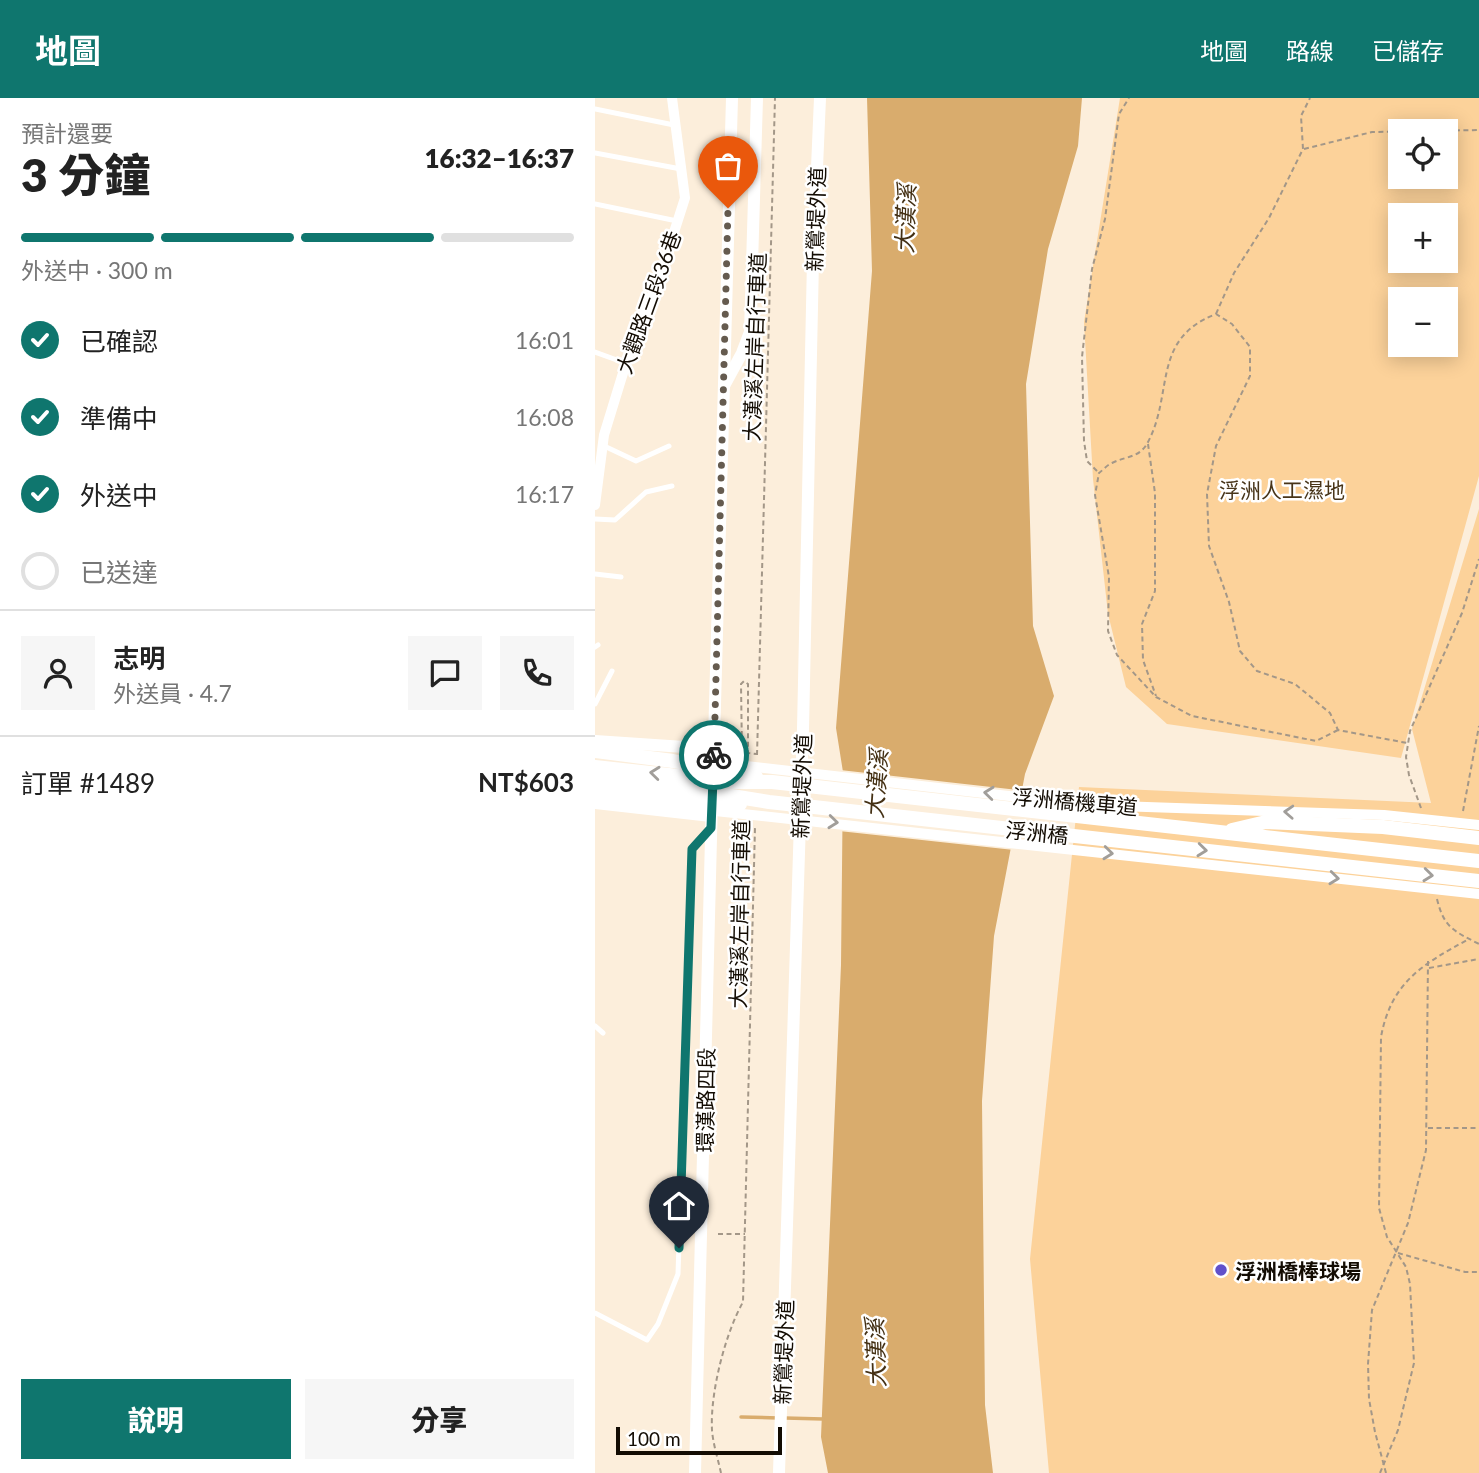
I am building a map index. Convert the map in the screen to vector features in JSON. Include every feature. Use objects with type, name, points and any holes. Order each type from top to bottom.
[{"type":"main road","points":[[595,751],[734,771],[772,782]]},
{"type":"main road","name":"浮洲橋","points":[[595,766],[733,782],[772,782],[1479,861]]},
{"type":"main road","name":"浮洲橋","points":[[595,780],[769,802],[1479,881]]},
{"type":"main road","points":[[595,791],[713,805],[769,802]]},
{"type":"main road","name":"浮洲橋","points":[[1224,832],[1266,822],[1383,827],[1479,838]]},
{"type":"street","name":"大觀路三段36巷","points":[[595,505],[600,437],[635,334],[659,279],[685,198],[673,98]]},
{"type":"street","name":"環漢路四段","points":[[695,1473],[732,98]]},
{"type":"street","points":[[723,390],[743,353],[750,332],[757,98]]},
{"type":"street","name":"新鶯堤外道","points":[[779,1473],[802,743],[813,260],[820,98]]},
{"type":"street","points":[[595,741],[714,749]]},
{"type":"street","points":[[617,806],[630,796],[631,746],[619,743]]},
{"type":"street","name":"浮洲橋機車道","points":[[673,761],[694,760],[1088,805],[1384,815],[1479,825]]},
{"type":"street","points":[[595,797],[1479,894]]},
{"type":"street","points":[[595,803],[711,822]]},
{"type":"street","points":[[1322,814],[1479,831]]},
{"type":"lane","points":[[595,109],[676,125]]},
{"type":"lane","points":[[595,153],[681,169]]},
{"type":"lane","points":[[595,204],[677,221]]},
{"type":"lane","points":[[595,352],[626,363]]},
{"type":"lane","points":[[600,437],[636,461],[669,446]]},
{"type":"lane","points":[[595,519],[615,520],[646,492],[672,486]]},
{"type":"lane","points":[[595,574],[621,577]]},
{"type":"lane","points":[[595,704],[598,690],[612,671]]},
{"type":"lane","points":[[595,1313],[647,1340],[658,1324],[678,1275],[692,849],[711,822]]},
{"type":"lane","points":[[595,1026],[603,1033]]},
{"type":"path","name":"大漢溪左岸自行車道","points":[[757,763],[775,98]]},
{"type":"path","points":[[1099,472],[1087,461],[1084,441],[1082,357],[1092,269],[1105,219],[1119,114],[1129,98]]},
{"type":"path","points":[[1156,697],[1143,660],[1142,636],[1142,624],[1155,591],[1154,493],[1148,443],[1169,360],[1179,339],[1196,322],[1216,314],[1234,273],[1269,218],[1303,149],[1301,116],[1310,98]]},
{"type":"path","points":[[1303,149],[1372,132],[1479,130]]},
{"type":"path","points":[[1216,314],[1232,324],[1251,347],[1250,376],[1216,446],[1207,494],[1209,546],[1229,602],[1240,651],[1257,671],[1295,684],[1330,713],[1338,730]]},
{"type":"path","points":[[1148,443],[1135,457],[1112,463],[1099,472],[1095,495],[1109,577],[1108,631],[1117,655],[1156,697],[1192,716],[1316,741],[1338,730],[1407,743]]},
{"type":"path","points":[[1424,819],[1409,775],[1407,743],[1410,730],[1462,613],[1479,559]]},
{"type":"path","points":[[742,761],[741,684],[744,681],[748,684],[748,753],[757,754]]},
{"type":"path","points":[[1462,819],[1479,726]]},
{"type":"path","name":"大漢溪左岸自行車道","points":[[721,1473],[712,1433],[712,1402],[735,1316],[743,1302],[755,820]]},
{"type":"path","points":[[1436,889],[1445,922],[1453,931],[1479,944]]},
{"type":"path","points":[[1380,1473],[1398,1430],[1414,1363],[1411,1284],[1406,1267],[1387,1237],[1379,1208],[1381,1037],[1386,1012],[1401,986],[1428,961],[1469,939]]},
{"type":"path","points":[[1428,968],[1479,959]]},
{"type":"path","points":[[1386,1473],[1375,1433],[1368,1364],[1372,1310],[1408,1223],[1426,1150],[1428,961]]},
{"type":"path","points":[[1426,1128],[1479,1128]]},
{"type":"path","points":[[718,1234],[745,1234]]},
{"type":"path","points":[[1397,1252],[1465,1272],[1479,1272]]},
{"type":"green space","name":"浮洲人工濕地","points":[[1120,98],[1479,98],[1479,476],[1401,758],[1167,724],[1126,687],[1108,614],[1093,479],[1084,322]]},
{"type":"green space","points":[[1479,509],[1479,1473],[1049,1473],[1030,1259],[1079,787],[1431,803],[1412,729]]},
{"type":"water","name":"大漢溪","points":[[867,98],[1082,98],[1078,146],[1048,249],[1026,384],[1033,626],[1054,696],[1025,774],[994,936],[982,1101],[985,1405],[993,1473],[828,1473],[821,1437],[841,965],[843,772],[836,728],[872,271]]},
{"type":"pier","points":[[840,770],[1026,791],[1014,850],[839,831]]},
{"type":"waterway","points":[[741,1417],[778,1418]]},
{"type":"waterway","points":[[785,1418],[823,1419]]},
{"type":"way so far","points":[[714,755],[728,208]]},
{"type":"place","name":"浮洲橋棒球場","points":[[1221,1270]]},
{"type":"route","points":[[679,1248],[692,849],[711,828],[714,755]]}]
